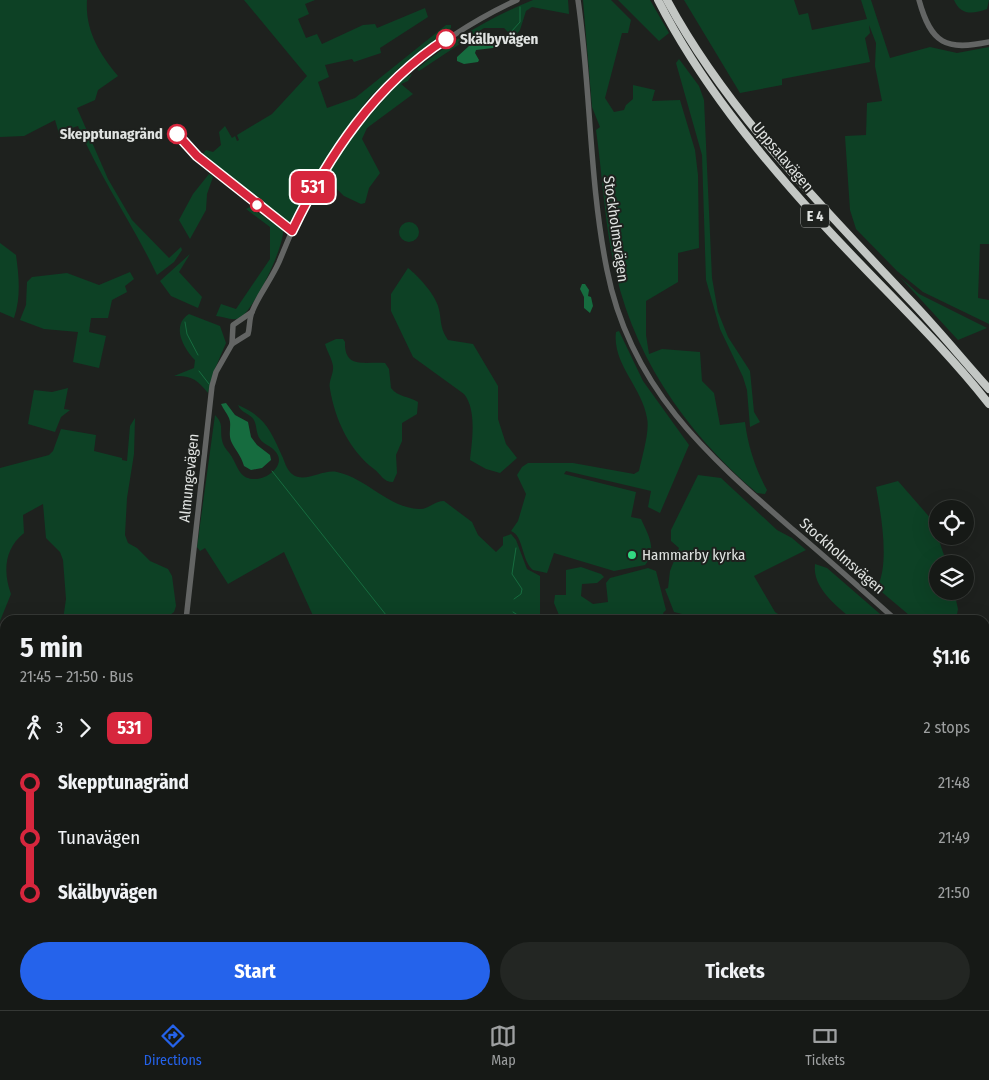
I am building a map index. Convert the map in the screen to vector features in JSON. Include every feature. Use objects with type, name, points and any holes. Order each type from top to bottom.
[{"type":"highway","name":"Uppsalavägen","points":[[658,0],[699,70],[756,148],[820,221],[903,306],[989,404]]},
{"type":"highway","name":"Uppsalavägen","points":[[667,0],[708,65],[763,140],[911,300],[989,389]]},
{"type":"street","name":"Almungevägen","points":[[232,344],[248,334],[252,312],[270,282],[315,183],[369,107],[405,71],[438,44],[463,27],[517,0]]},
{"type":"street","name":"Stockholmsvägen","points":[[578,0],[604,254],[614,301],[645,369],[680,422],[712,457],[890,615]]},
{"type":"street","points":[[919,0],[931,32],[943,42],[964,47],[989,42]]},
{"type":"street","name":"Almungevägen","points":[[187,615],[212,386],[216,372],[232,344],[234,335],[232,327],[252,312]]},
{"type":"street","points":[[240,320],[248,326]]},
{"type":"street","points":[[234,335],[241,338]]},
{"type":"shaded area","points":[[0,0],[87,0],[88,21],[95,41],[99,50],[118,76],[98,90],[95,100],[77,108],[108,179],[132,220],[169,258],[181,247],[182,250],[174,262],[157,275],[96,164],[78,126],[63,131],[60,137],[55,120],[24,136],[0,137]]},
{"type":"shaded area","points":[[244,0],[315,0],[305,4],[309,14],[298,19],[306,38],[317,34],[322,44],[363,25],[375,24],[377,28],[425,8],[428,17],[380,48],[381,53],[354,62],[352,59],[325,65],[329,77],[318,82],[327,108],[355,98],[446,25],[451,25],[451,28],[399,68],[369,98],[334,145],[290,222],[277,216],[202,155],[206,150],[213,152],[221,145],[219,132],[225,126],[232,138],[235,136],[237,141],[239,140],[237,135],[272,114],[307,76]]},
{"type":"shaded area","points":[[533,0],[568,0],[569,14],[532,7],[526,11],[520,30],[511,41],[511,35],[504,28],[484,28],[419,71],[417,69],[444,48],[472,30]]},
{"type":"shaded area","points":[[583,0],[611,0],[631,20],[628,33],[622,33],[605,98],[614,112],[624,110],[626,105],[633,99],[633,85],[655,90],[652,101],[680,100],[695,150],[698,175],[699,248],[678,253],[678,282],[646,301],[646,335],[649,354],[662,349],[700,352],[702,381],[714,393],[720,425],[745,422],[753,457],[767,490],[765,494],[757,493],[731,469],[684,416],[646,356],[632,324],[620,290],[609,240],[596,130],[600,127],[592,107]]},
{"type":"shaded area","points":[[618,0],[650,0],[669,33],[659,41]]},
{"type":"shaded area","points":[[684,0],[794,0],[799,15],[808,13],[812,30],[867,19],[861,0],[871,0],[890,58],[930,47],[957,53],[989,47],[989,244],[980,244],[978,298],[989,300],[989,324],[923,292],[897,271],[856,229],[850,210],[845,136],[866,135],[867,103],[882,101],[875,66],[876,43],[869,25],[870,33],[865,38],[870,62],[782,79],[782,85],[740,93]]},
{"type":"shaded area","points":[[954,0],[989,0],[987,9],[972,13],[960,9]]},
{"type":"shaded area","points":[[495,34],[502,37],[502,43],[493,48],[476,50],[478,62],[464,64],[457,61],[457,57],[469,46]]},
{"type":"shaded area","points":[[679,59],[699,86],[704,100],[712,278],[718,312],[728,337],[750,371],[754,412],[760,422],[750,427],[747,390],[743,377],[720,329],[706,280],[702,155],[676,63]]},
{"type":"shaded area","points":[[412,74],[408,81],[401,84],[413,94],[367,128],[362,139],[380,173],[369,188],[365,203],[361,204],[344,196],[330,182],[320,187],[338,158],[368,117],[403,79]]},
{"type":"shaded area","points":[[209,174],[213,177],[207,194],[206,210],[190,239],[179,220],[193,194]]},
{"type":"shaded area","points":[[250,207],[283,230],[279,249],[268,276],[247,311],[241,317],[235,319],[216,316],[221,304],[236,309],[270,259],[270,227],[246,209]]},
{"type":"shaded area","points":[[409,222],[416,225],[419,232],[416,239],[409,242],[402,239],[399,232],[402,225]]},
{"type":"shaded area","points":[[0,243],[16,255],[19,287],[14,318],[0,312]]},
{"type":"shaded area","points":[[190,254],[179,272],[202,297],[198,308],[171,296],[160,281]]},
{"type":"shaded area","points":[[408,268],[425,285],[436,301],[442,327],[448,340],[473,344],[498,386],[498,419],[506,444],[517,458],[500,473],[486,469],[470,460],[473,426],[471,408],[468,401],[464,394],[413,357],[391,311],[391,294]]},
{"type":"shaded area","points":[[130,272],[134,279],[125,286],[127,292],[112,300],[108,318],[91,318],[89,332],[106,336],[99,368],[73,362],[78,332],[44,329],[20,320],[26,305],[27,282],[32,277],[67,273],[99,285]]},
{"type":"shaded area","points":[[900,277],[919,294],[987,328],[958,340]]},
{"type":"shaded area","points":[[582,284],[585,284],[589,290],[588,296],[591,297],[593,306],[590,313],[584,308],[584,297],[580,289]]},
{"type":"shaded area","points":[[189,314],[220,326],[226,343],[214,371],[208,393],[194,379],[185,376],[174,376],[194,368],[195,360],[183,343],[180,330],[181,324]]},
{"type":"shaded area","points":[[619,331],[643,381],[689,445],[660,513],[648,507],[651,491],[566,471],[564,474],[636,492],[631,517],[641,519],[650,542],[651,554],[649,560],[645,565],[614,571],[554,553],[547,573],[533,570],[526,560],[521,543],[511,531],[518,521],[526,494],[517,475],[522,467],[528,463],[573,463],[634,474],[639,471],[647,437],[648,423],[644,407],[618,355],[616,332]]},
{"type":"shaded area","points":[[336,339],[343,339],[348,357],[352,360],[364,363],[385,363],[389,369],[391,388],[397,393],[418,402],[417,414],[402,423],[402,441],[396,455],[397,473],[393,482],[384,479],[365,462],[351,444],[340,423],[332,401],[330,386],[333,366],[325,344]]},
{"type":"shaded area","points":[[68,388],[64,409],[70,410],[61,417],[55,432],[28,424],[34,390],[52,392]]},
{"type":"shaded area","points":[[226,403],[235,415],[248,422],[251,437],[257,445],[270,455],[271,460],[262,468],[251,470],[244,466],[231,441],[230,421],[221,404]]},
{"type":"shaded area","points":[[238,405],[255,415],[267,426],[288,469],[297,477],[337,472],[358,480],[398,504],[419,509],[444,501],[472,522],[478,535],[496,552],[503,545],[503,537],[511,534],[516,540],[527,569],[540,576],[540,615],[313,615],[284,552],[228,584],[205,548],[200,551],[197,547],[215,415],[221,424],[224,445],[244,476],[257,479],[267,476],[275,470],[279,461],[275,451],[259,437],[253,418],[241,410]]},
{"type":"shaded area","points":[[135,418],[134,454],[127,498],[125,535],[128,543],[137,548],[150,561],[168,569],[172,576],[176,606],[174,612],[170,615],[64,615],[66,599],[63,560],[60,552],[46,538],[43,504],[23,515],[24,533],[12,546],[7,561],[8,586],[11,594],[2,615],[0,615],[0,468],[49,455],[53,451],[61,429],[96,435],[94,451],[127,461],[130,426]]},
{"type":"shaded area","points":[[698,475],[721,478],[777,530],[792,538],[806,550],[754,576],[775,612],[780,615],[683,615],[674,612],[665,589],[668,588],[670,571],[679,548],[671,541],[671,530]]},
{"type":"shaded area","points":[[898,481],[929,517],[929,545],[941,545],[944,555],[929,555],[929,600],[956,600],[957,615],[909,615],[877,588],[883,565],[882,524],[876,487]]},
{"type":"shaded area","points":[[815,564],[827,568],[881,615],[847,615],[821,589],[815,573]]},
{"type":"shaded area","points":[[581,567],[601,574],[604,577],[597,583],[582,584],[581,596],[593,604],[608,602],[606,583],[610,578],[648,568],[656,571],[666,610],[663,613],[664,615],[559,615],[554,603],[555,595],[566,595],[566,570]]},
{"type":"waterway","points":[[511,32],[520,22],[520,7]]},
{"type":"waterway","points":[[185,322],[187,334],[198,355]]},
{"type":"waterway","points":[[199,371],[209,384]]},
{"type":"waterway","points":[[272,471],[386,615]]},
{"type":"waterway","points":[[514,599],[521,594],[522,589],[512,574],[516,548]]},
{"type":"waterway","points":[[513,612],[518,615]]},
{"type":"bus line","name":"531","points":[[177,134],[197,156],[249,199],[292,231],[315,183],[332,156],[369,107],[411,66],[446,39]]},
{"type":"place","name":"Skälbyvägen","points":[[446,39]]},
{"type":"place","name":"Skepptunagränd","points":[[177,134]]},
{"type":"place","name":"Hammarby kyrka","points":[[632,555]]}]
